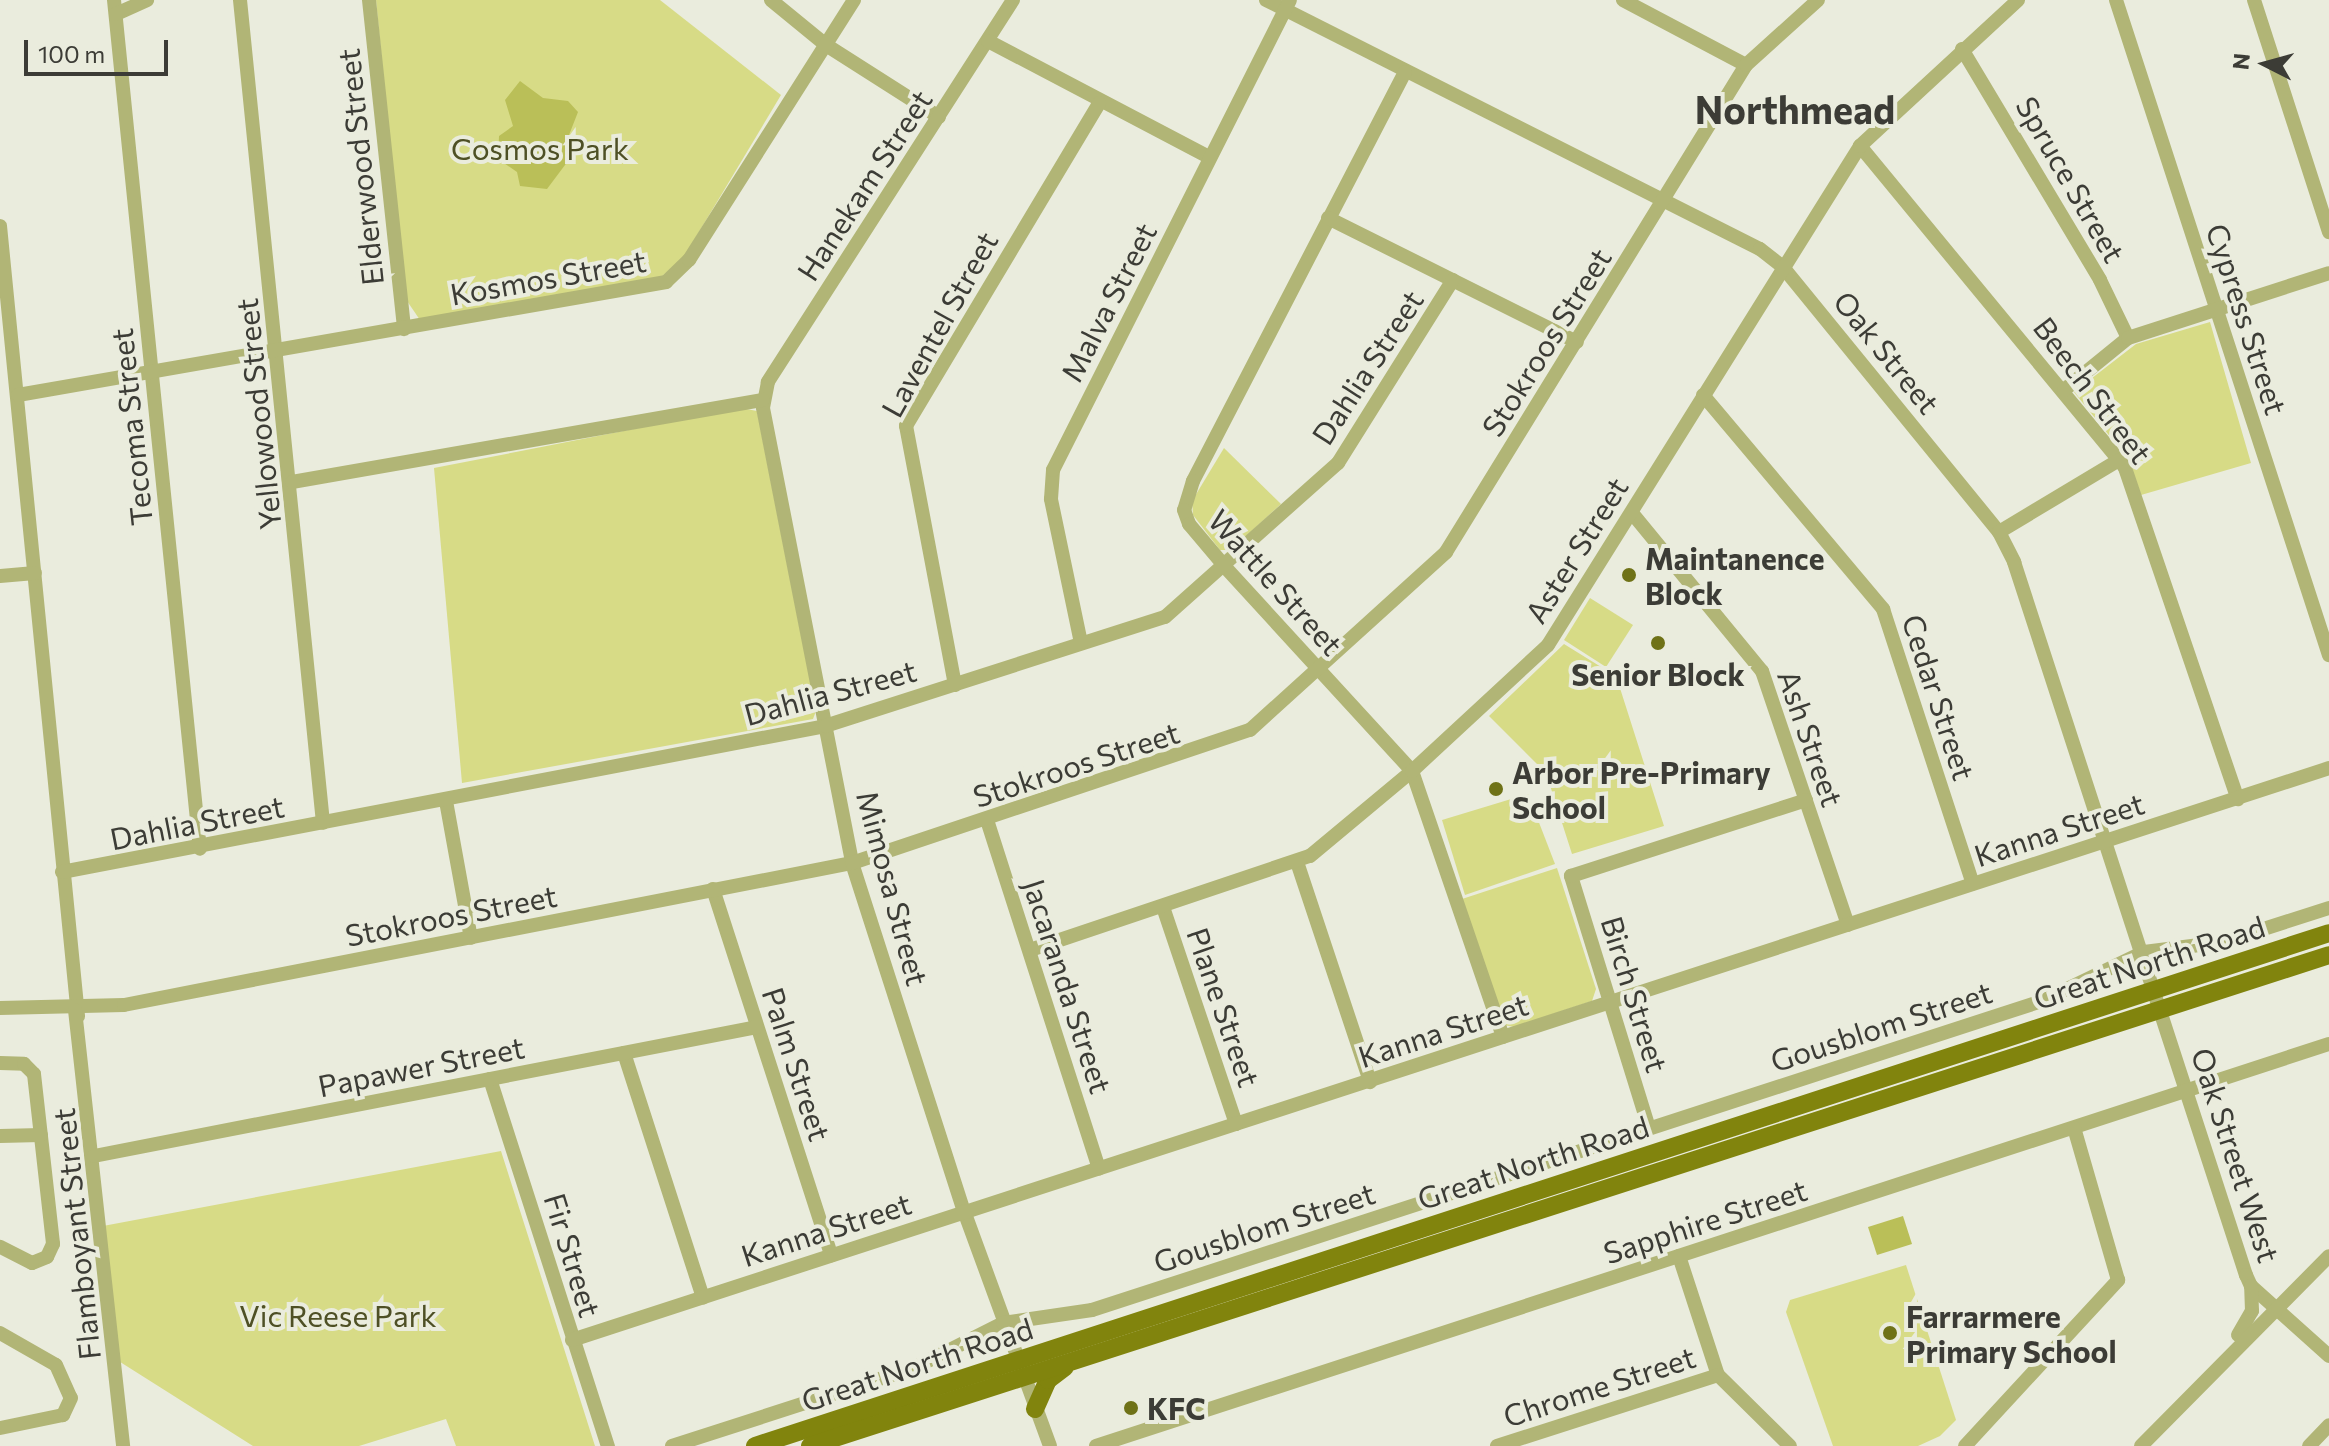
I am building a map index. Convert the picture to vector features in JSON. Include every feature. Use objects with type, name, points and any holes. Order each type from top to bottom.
[{"type":"main road","name":"Great North Road","points":[[2158,1000],[2329,933]]},
{"type":"main road","name":"Great North Road","points":[[810,1446],[1019,1370],[2158,1000],[2329,955]]},
{"type":"main road","name":"Great North Road","points":[[755,1446],[1019,1370],[1073,1360],[1444,1231]]},
{"type":"main road","points":[[1035,1409],[1048,1380],[1073,1360]]},
{"type":"street","points":[[115,7],[147,0]]},
{"type":"street","name":"Yellowood Street","points":[[240,0],[292,482],[323,823]]},
{"type":"street","name":"Elderwood Street","points":[[369,0],[404,329]]},
{"type":"street","points":[[771,0],[826,45],[939,117]]},
{"type":"street","name":"Kosmos Street","points":[[18,395],[669,280],[689,260],[854,0]]},
{"type":"street","name":"Hanekam Street","points":[[763,400],[777,369],[1013,0]]},
{"type":"street","name":"Oak Street","points":[[1266,0],[1288,5],[1405,72],[1664,200],[1782,266],[1999,532],[2014,562],[2158,1000]]},
{"type":"street","points":[[1623,0],[1746,65]]},
{"type":"street","name":"Stokroos Street","points":[[0,1008],[78,1011],[124,1005],[852,863],[1239,737],[1320,670],[1446,552],[1746,65],[1818,0]]},
{"type":"street","name":"Aster Street","points":[[1030,950],[1297,862],[1329,843],[1412,771],[1553,639],[1782,266],[1860,146],[2018,0]]},
{"type":"street","name":"Cypress Street","points":[[2116,0],[2329,655]]},
{"type":"street","points":[[2254,0],[2329,232]]},
{"type":"street","name":"Malva Street","points":[[1081,643],[1051,476],[1288,5]]},
{"type":"street","name":"Tecoma Street","points":[[115,7],[200,849]]},
{"type":"street","points":[[988,41],[1099,103],[1209,157]]},
{"type":"street","name":"Spruce Street","points":[[1962,49],[2100,280],[2128,338]]},
{"type":"street","name":"Wattle Street","points":[[1405,72],[1185,499],[1189,524],[1412,771],[1503,1037]]},
{"type":"street","name":"Laventel Street","points":[[955,685],[906,426],[1099,103]]},
{"type":"street","name":"Beech Street","points":[[1860,146],[2119,460],[2137,495],[2238,799]]},
{"type":"street","points":[[1328,218],[1577,342]]},
{"type":"street","name":"Flamboyant Street","points":[[0,226],[123,1446]]},
{"type":"street","points":[[2064,390],[2128,338],[2329,273]]},
{"type":"street","name":"Dahlia Street","points":[[64,868],[200,849],[825,726],[1165,617],[1226,568],[1338,463],[1453,280]]},
{"type":"street","name":"Cedar Street","points":[[1703,395],[1880,603],[1973,884]]},
{"type":"street","points":[[292,482],[763,400]]},
{"type":"street","name":"Mimosa Street","points":[[763,400],[852,863],[964,1211],[1019,1370],[1050,1446]]},
{"type":"street","points":[[1999,532],[2119,460]]},
{"type":"street","name":"Ash Street","points":[[1632,513],[1758,664],[1848,925]]},
{"type":"street","points":[[0,576],[35,573]]},
{"type":"street","name":"Kanna Street","points":[[572,1340],[2329,768]]},
{"type":"street","name":"Birch Street","points":[[1649,1128],[1571,876],[1806,800]]},
{"type":"street","points":[[446,801],[471,938]]},
{"type":"street","name":"Jacaranda Street","points":[[987,820],[1099,1168]]},
{"type":"street","points":[[1297,862],[1370,1082]]},
{"type":"street","name":"Palm Street","points":[[713,889],[831,1255]]},
{"type":"street","name":"Plane Street","points":[[1163,907],[1236,1124]]},
{"type":"street","name":"Gousblom Street","points":[[672,1446],[914,1368],[1003,1323],[1092,1310],[2042,1001],[2144,952],[2223,942],[2329,908]]},
{"type":"street","name":"Oak Street West","points":[[2158,1000],[2251,1286],[2329,1356]]},
{"type":"street","name":"Papawer Street","points":[[94,1156],[757,1027]]},
{"type":"street","name":"Sapphire Street","points":[[1096,1446],[2329,1044]]},
{"type":"street","points":[[624,1053],[703,1298]]},
{"type":"street","points":[[0,1063],[33,1070],[52,1250],[32,1263],[0,1247]]},
{"type":"street","name":"Fir Street","points":[[490,1079],[608,1446]]},
{"type":"street","points":[[1965,1446],[2118,1280],[2074,1128]]},
{"type":"street","points":[[0,1136],[41,1135]]},
{"type":"street","points":[[1679,1256],[1718,1375],[1790,1446]]},
{"type":"street","points":[[2141,1446],[2329,1256]]},
{"type":"street","points":[[2209,1374],[2250,1317],[2251,1286]]},
{"type":"street","points":[[0,1333],[56,1365],[71,1398],[67,1411],[56,1418],[0,1428]]},
{"type":"street","name":"Chrome Street","points":[[1497,1446],[1541,1439],[1718,1375]]},
{"type":"street","points":[[2309,1446],[2329,1425]]},
{"type":"green space","name":"Cosmos Park","points":[[376,0],[660,0],[781,95],[684,257],[660,278],[420,320],[405,298]]},
{"type":"green space","points":[[2210,322],[2251,463],[2141,495],[2129,460],[2074,392],[2136,344]]},
{"type":"green space","points":[[741,408],[757,411],[816,711],[813,719],[462,783],[434,468]]},
{"type":"green space","points":[[1224,448],[1281,504],[1231,550],[1220,550],[1193,515],[1192,501]]},
{"type":"green space","points":[[1590,598],[1633,625],[1606,667],[1564,640]]},
{"type":"green space","points":[[1564,644],[1606,670],[1619,685],[1664,826],[1572,854],[1546,773],[1489,716]]},
{"type":"green space","points":[[1528,794],[1555,864],[1465,895],[1442,820]]},
{"type":"green space","points":[[1557,868],[1596,989],[1592,1001],[1514,1027],[1504,1025],[1462,899]]},
{"type":"green space","name":"Vic Reese Park","points":[[501,1151],[595,1446],[456,1446],[446,1419],[359,1446],[253,1446],[117,1360],[103,1226]]},
{"type":"green space","points":[[1906,1265],[1956,1420],[1940,1436],[1918,1446],[1833,1446],[1786,1312],[1790,1300]]},
{"type":"shaded area","points":[[520,81],[543,98],[568,101],[578,112],[569,135],[577,149],[547,189],[520,186],[517,172],[498,159],[499,136],[513,126],[505,100]]},
{"type":"shaded area","points":[[1903,1216],[1912,1244],[1877,1255],[1868,1227]]},
{"type":"place","name":"Maintanence Block","points":[[1629,575]]},
{"type":"place","name":"Senior Block","points":[[1658,643]]},
{"type":"place","name":"Arbor Pre-Primary School","points":[[1496,789]]},
{"type":"place","name":"Farrarmere Primary School","points":[[1890,1333]]},
{"type":"place","name":"KFC","points":[[1131,1408]]},
{"type":"district","name":"Northmead","points":[[1795,109]]}]
